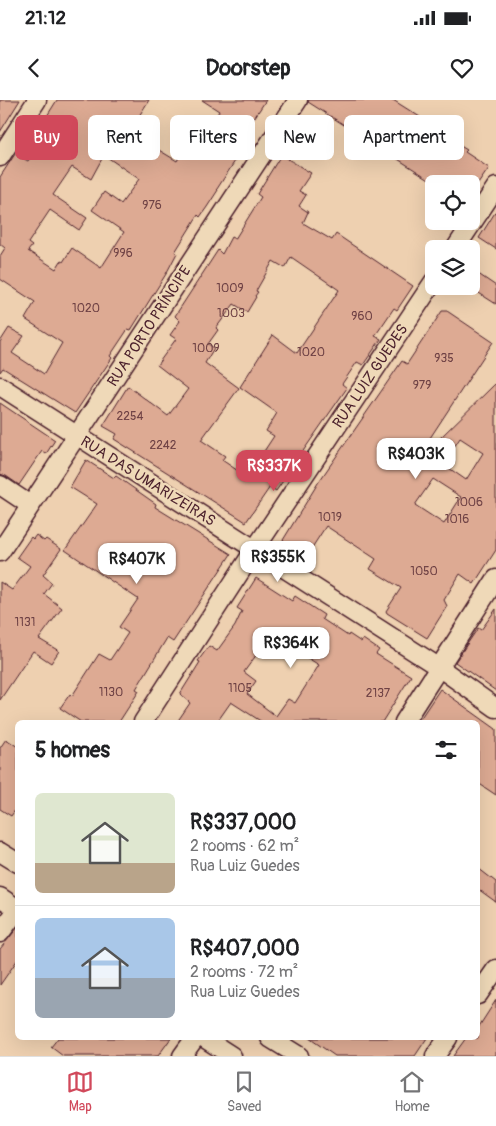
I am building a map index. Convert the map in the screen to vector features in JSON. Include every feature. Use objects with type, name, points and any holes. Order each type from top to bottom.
[{"type":"street","points":[[0,156],[37,100]]},
{"type":"street","name":"RUA PORTO PRÍNCIPE","points":[[0,552],[298,100]]},
{"type":"street","points":[[461,240],[496,187]]},
{"type":"street","name":"RUA LUIZ GUEDES","points":[[144,720],[425,295]]},
{"type":"street","name":"RUA DAS UMARIZEIRAS","points":[[0,386],[440,668],[496,708]]},
{"type":"street","points":[[0,485],[30,505]]},
{"type":"street","points":[[405,720],[496,579]]},
{"type":"street","points":[[0,852],[15,861]]},
{"type":"street","points":[[0,898],[15,908]]},
{"type":"street","points":[[0,933],[15,912]]},
{"type":"street","points":[[480,992],[496,969]]},
{"type":"street","points":[[182,1056],[194,1040]]},
{"type":"street","points":[[207,1040],[232,1056]]},
{"type":"street","points":[[273,1040],[299,1056]]},
{"type":"street","points":[[435,1056],[447,1040]]},
{"type":"building","points":[[0,100],[20,100],[0,132]]},
{"type":"building","points":[[57,100],[149,100],[140,115],[88,115],[88,160],[101,160],[91,179],[72,167],[53,195],[87,218],[79,230],[50,210],[28,243],[32,246],[28,251],[56,269],[72,248],[101,268],[124,232],[92,210],[104,192],[121,204],[139,179],[111,160],[160,160],[160,151],[170,157],[170,160],[177,161],[236,160],[207,207],[200,217],[198,215],[175,252],[177,253],[166,274],[131,330],[128,329],[110,356],[112,358],[75,413],[3,368],[0,372],[0,342],[9,328],[24,336],[12,353],[44,374],[62,343],[25,319],[35,302],[0,279],[0,256],[5,248],[0,244],[0,177],[15,154],[15,160],[78,160],[78,115],[48,115]]},
{"type":"building","points":[[202,100],[266,100],[255,117],[255,115],[217,115],[219,111]]},
{"type":"building","points":[[309,100],[393,100],[417,115],[344,115],[344,125],[334,119],[334,115],[328,115],[308,102]]},
{"type":"building","points":[[464,148],[467,150],[465,152],[489,168],[480,181],[480,175],[425,176],[399,160],[464,160]]},
{"type":"building","points":[[278,160],[289,160],[311,173],[299,191],[306,195],[299,206],[308,212],[303,223],[332,240],[336,234],[413,286],[397,310],[394,308],[375,336],[381,339],[363,365],[357,362],[342,384],[347,388],[301,454],[298,452],[276,491],[270,487],[246,522],[114,439],[117,434],[103,426],[128,386],[168,416],[188,389],[157,365],[176,339],[170,335],[180,321],[175,316],[218,250],[222,254],[231,237],[235,239],[261,197],[257,194]],"holes":[[[291,257],[339,290],[297,353],[273,335],[240,387],[277,413],[266,431],[274,436],[247,477],[222,460],[225,456],[201,440],[239,388],[205,363],[214,348],[208,344],[218,330],[216,328],[234,304],[247,312],[256,297],[258,292],[256,291],[273,261],[285,268]]]},
{"type":"building","points":[[496,211],[496,249],[479,238]]},
{"type":"building","points":[[480,275],[496,286],[496,304],[480,294]]},
{"type":"building","points":[[442,311],[447,311],[493,342],[430,438],[436,442],[496,383],[496,550],[474,584],[460,574],[444,600],[447,606],[427,638],[387,613],[386,611],[401,588],[370,569],[376,559],[326,526],[304,560],[280,545],[318,483],[402,361],[407,364]],"holes":[[[460,438],[483,453],[466,480],[443,464]],[[433,479],[461,497],[444,524],[415,505]]]},
{"type":"building","points":[[0,403],[55,440],[46,454],[42,451],[19,485],[0,474]]},
{"type":"building","points":[[86,460],[114,478],[116,476],[156,504],[155,507],[231,554],[173,642],[167,638],[136,689],[139,691],[120,720],[78,720],[60,708],[70,694],[72,696],[99,654],[110,660],[128,633],[119,627],[138,599],[65,550],[97,504],[70,487]]},
{"type":"building","points":[[36,535],[61,549],[43,575],[52,583],[44,594],[62,608],[39,639],[59,651],[51,663],[33,651],[0,700],[0,582],[12,590],[30,566],[17,557],[31,537],[33,539]]},
{"type":"building","points":[[256,578],[292,601],[295,596],[324,615],[322,619],[348,636],[349,634],[361,642],[363,639],[379,650],[376,654],[411,676],[383,720],[259,720],[231,702],[218,720],[178,720],[190,703],[180,694],[200,662],[198,661],[209,646],[217,651],[235,626],[242,611],[237,608]],"holes":[[[277,641],[319,665],[295,703],[288,699],[276,716],[247,694],[256,681],[244,672],[265,643],[273,648]]]},
{"type":"building","points":[[496,609],[496,691],[455,662],[478,628],[481,630]]},
{"type":"building","points":[[440,689],[496,729],[496,795],[480,784],[480,720],[419,720]]},
{"type":"building","points":[[6,739],[15,745],[15,810],[11,816],[0,809],[0,748]]},
{"type":"building","points":[[480,870],[496,882],[496,902],[480,890]]},
{"type":"building","points":[[15,931],[15,963],[0,985],[0,949]]},
{"type":"building","points":[[496,1000],[496,1056],[453,1056],[465,1040],[480,1040],[480,1025]]},
{"type":"building","points":[[56,1040],[170,1040],[158,1056],[63,1056],[51,1047]]},
{"type":"building","points":[[312,1040],[426,1040],[415,1056],[335,1056]]}]
